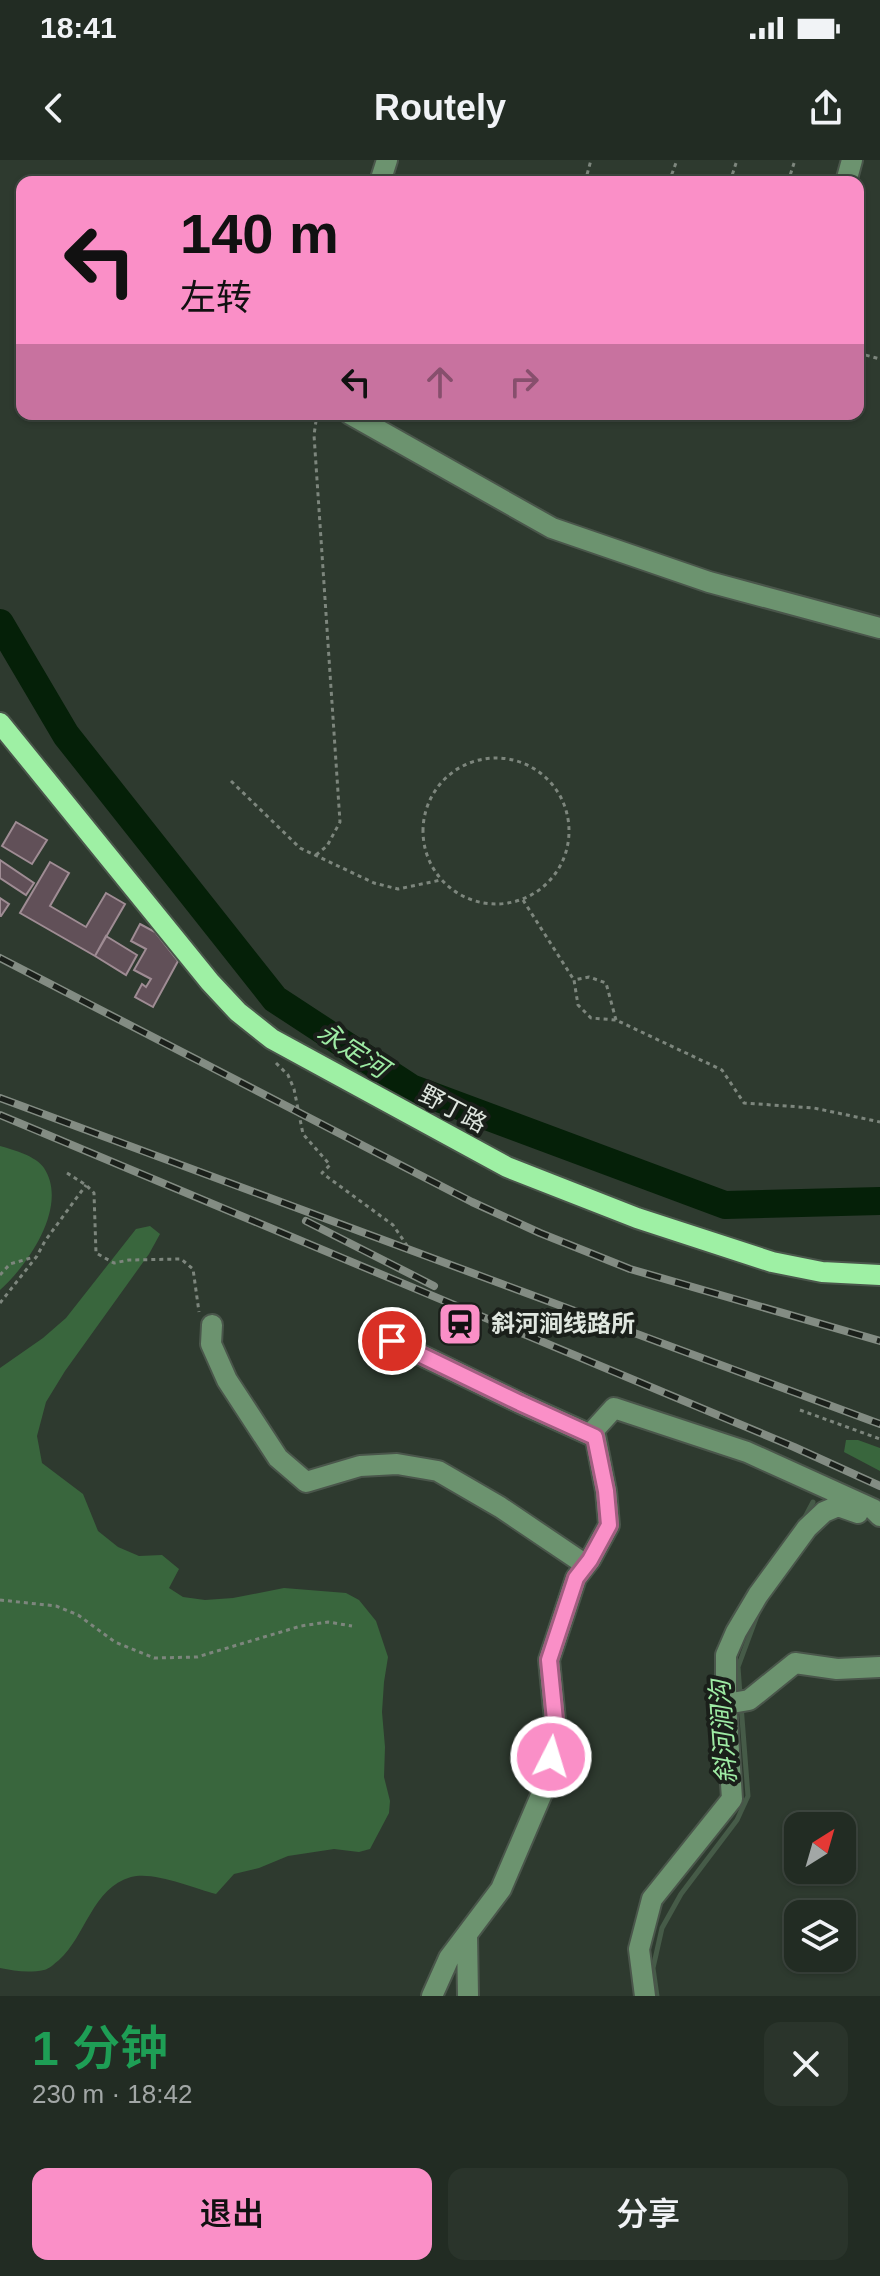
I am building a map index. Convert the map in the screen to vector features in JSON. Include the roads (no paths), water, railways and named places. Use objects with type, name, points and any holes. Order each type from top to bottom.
[{"type":"main road","name":"野丁路","points":[[0,723],[210,982],[238,1012],[272,1039],[507,1167],[637,1218],[772,1262],[822,1272],[880,1275]]},
{"type":"street","points":[[361,420],[552,528],[709,582],[880,628]]},
{"type":"street","points":[[212,1334],[227,1380],[278,1458],[306,1482],[360,1466],[397,1464],[438,1471],[500,1507],[586,1565]]},
{"type":"street","points":[[392,1341],[595,1437]]},
{"type":"street","points":[[432,1996],[449,1958],[501,1889],[546,1784],[556,1730],[549,1660],[576,1578],[609,1525],[594,1430],[614,1408],[747,1452],[873,1509],[880,1519]]},
{"type":"street","points":[[645,1996],[639,1949],[652,1899],[732,1799],[736,1702],[726,1655],[736,1632],[807,1528],[824,1512],[838,1506],[880,1519]]},
{"type":"street","points":[[736,1702],[795,1663],[837,1669],[880,1667]]},
{"type":"street","points":[[467,1934],[468,1996]]},
{"type":"waterway","name":"永定河","points":[[0,623],[66,735],[275,999],[411,1088],[725,1205],[880,1201]]},
{"type":"waterway","name":"斜河涧沟","points":[[803,1521],[813,1502]]},
{"type":"waterway","name":"斜河涧沟","points":[[740,1695],[738,1667],[758,1613]]},
{"type":"waterway","name":"斜河涧沟","points":[[657,1996],[653,1968],[662,1928],[681,1894],[737,1820],[748,1796],[741,1705]]},
{"type":"railway","points":[[0,958],[472,1202],[540,1233],[630,1269],[880,1341]]},
{"type":"railway","points":[[0,1098],[880,1424]]},
{"type":"railway","points":[[0,1115],[794,1447],[880,1486]]},
{"type":"railway","points":[[306,1221],[434,1286]]},
{"type":"place","name":"斜河涧线路所","points":[[460,1324]]}]
